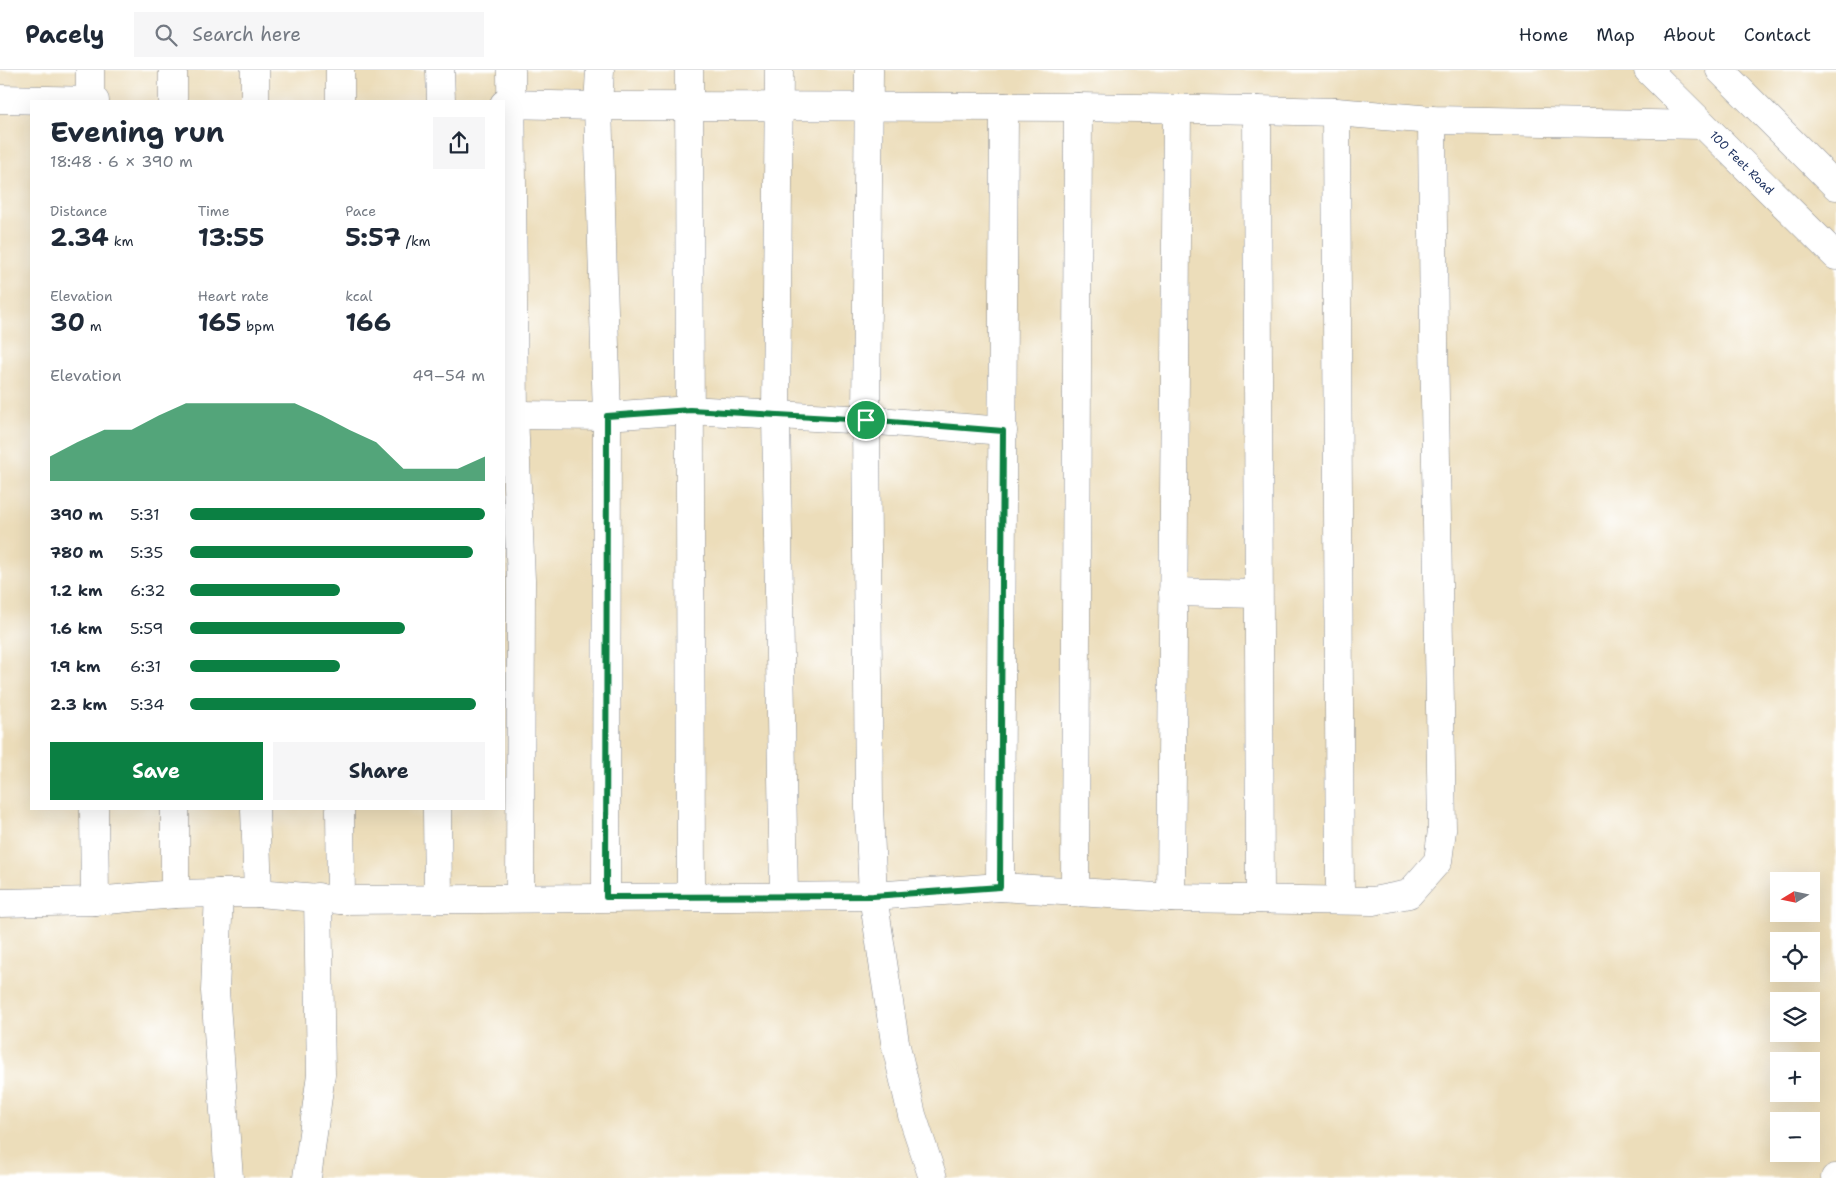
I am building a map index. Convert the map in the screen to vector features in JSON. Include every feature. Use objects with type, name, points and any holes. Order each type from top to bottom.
[{"type":"street","points":[[90,70],[90,100]]},
{"type":"street","points":[[173,70],[173,100]]},
{"type":"street","points":[[255,70],[255,100]]},
{"type":"street","points":[[340,70],[340,100]]},
{"type":"street","points":[[440,70],[441,100]]},
{"type":"street","points":[[511,70],[507,104],[514,415],[512,580],[520,898]]},
{"type":"street","points":[[600,70],[598,106],[607,416],[606,897]]},
{"type":"street","points":[[689,70],[691,896]]},
{"type":"street","points":[[779,70],[776,415],[784,896]]},
{"type":"street","points":[[869,70],[866,420],[869,807],[873,896],[895,1042],[912,1115],[933,1178]]},
{"type":"street","name":"100 Feet Road","points":[[1648,70],[1836,256]]},
{"type":"street","points":[[1720,70],[1836,186]]},
{"type":"street","points":[[0,100],[30,100]]},
{"type":"street","points":[[507,104],[598,106],[1078,107],[1257,110],[1336,112],[1432,120],[1703,125]]},
{"type":"street","points":[[1076,893],[1078,107]]},
{"type":"street","points":[[1000,887],[1004,108]]},
{"type":"street","points":[[1171,898],[1177,109]]},
{"type":"street","points":[[1257,110],[1260,899]]},
{"type":"street","points":[[1336,112],[1340,900]]},
{"type":"street","points":[[0,903],[95,901],[175,894],[219,893],[258,893],[329,898],[873,896],[1000,887],[1171,898],[1373,900],[1409,894],[1438,861],[1442,830],[1432,120]]},
{"type":"street","points":[[514,415],[607,416],[690,410],[866,420],[1003,431]]},
{"type":"street","points":[[1173,592],[1258,594],[1258,596]]},
{"type":"street","points":[[94,810],[95,901]]},
{"type":"street","points":[[175,810],[175,894]]},
{"type":"street","points":[[255,810],[258,893]]},
{"type":"street","points":[[307,1178],[321,1074],[329,898],[340,810]]},
{"type":"street","points":[[437,810],[438,898]]},
{"type":"street","points":[[219,893],[214,991],[229,1178]]},
{"type":"route","points":[[690,410],[866,420],[1003,431],[1000,887],[873,896],[606,897],[607,416],[690,410]]}]
